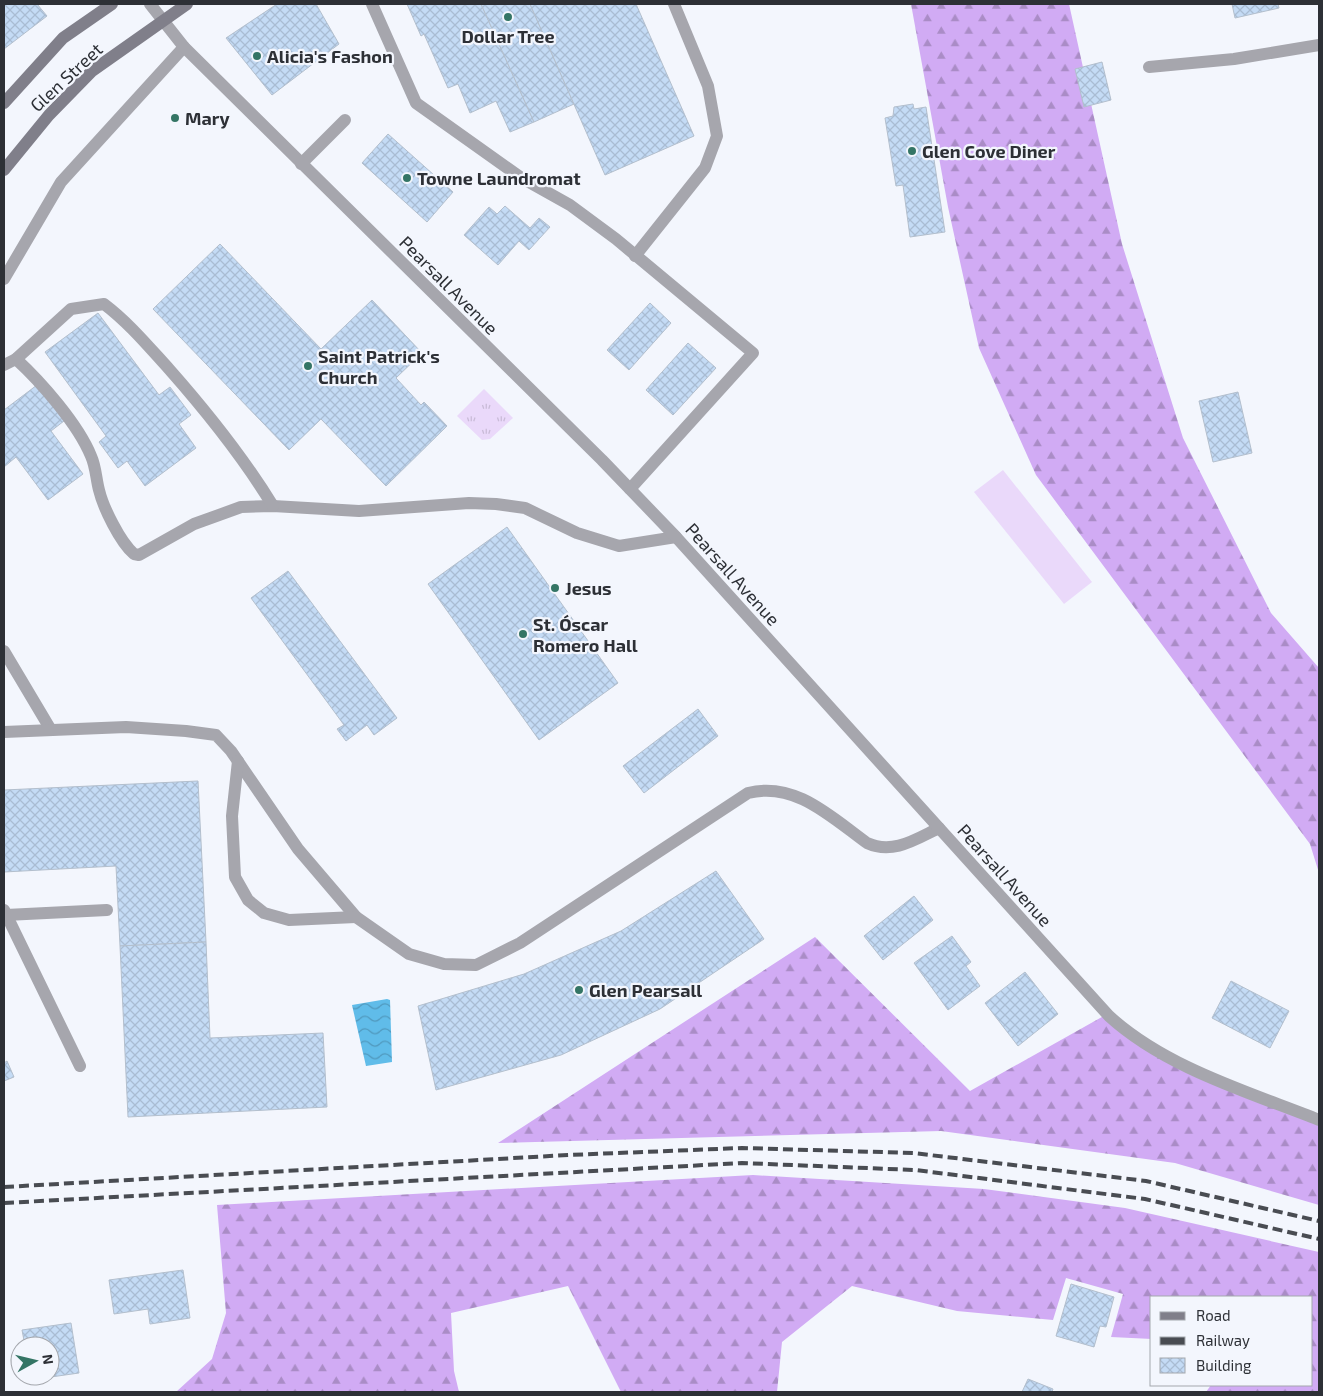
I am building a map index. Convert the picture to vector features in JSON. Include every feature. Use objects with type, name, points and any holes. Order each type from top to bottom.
[{"type":"main road","name":"Glen Street","points":[[4,103],[63,38],[112,4]]},
{"type":"main road","name":"Glen Street","points":[[4,170],[48,115],[92,71],[187,4]]},
{"type":"street","name":"Pearsall Avenue","points":[[150,4],[184,47],[630,489],[676,537],[1109,1016],[1129,1032],[1185,1065],[1319,1120]]},
{"type":"street","points":[[372,4],[416,102],[520,177],[570,204],[636,256],[752,353],[630,489]]},
{"type":"street","points":[[636,256],[705,168],[717,136],[708,86],[674,4]]},
{"type":"street","points":[[1149,66],[1234,59],[1319,46]]},
{"type":"street","points":[[4,279],[61,182],[184,47]]},
{"type":"street","points":[[301,164],[345,120]]},
{"type":"street","points":[[4,365],[16,359],[71,309],[104,304],[125,320],[195,399],[251,470],[273,506]]},
{"type":"street","points":[[16,359],[36,378],[83,440],[92,457],[99,491],[110,518],[129,550],[139,555],[202,521],[241,507],[273,506],[359,512],[469,503],[496,504],[525,508],[577,533],[619,546],[676,537]]},
{"type":"street","points":[[4,652],[51,730]]},
{"type":"street","points":[[4,732],[126,727],[216,735],[238,761],[298,849],[356,917],[409,954],[444,964],[476,965],[520,943],[748,793],[761,790],[790,793],[812,804],[877,847],[899,846],[939,828]]},
{"type":"street","points":[[238,761],[232,816],[235,878],[248,900],[264,913],[290,920],[356,917]]},
{"type":"street","points":[[80,1066],[5,912],[107,910]]},
{"type":"green space","points":[[911,4],[1069,4],[1122,244],[1183,438],[1271,613],[1319,668],[1319,873],[1310,844],[1036,475],[979,348],[948,207]]},
{"type":"green space","points":[[484,389],[513,418],[490,439],[482,440],[457,416]]},
{"type":"green space","points":[[1003,470],[1092,582],[1064,604],[974,492]]},
{"type":"green space","points":[[815,937],[970,1091],[1109,1013],[1143,1040],[1319,1124],[1319,1205],[1175,1163],[941,1131],[498,1143]]},
{"type":"green space","points":[[753,1175],[984,1189],[1125,1208],[1319,1252],[1319,1392],[1206,1392],[1210,1386],[1313,1386],[1313,1296],[1150,1296],[1150,1339],[1111,1337],[1123,1294],[1066,1278],[1053,1320],[957,1311],[852,1286],[782,1342],[777,1392],[621,1392],[568,1286],[451,1313],[454,1371],[459,1392],[176,1392],[212,1359],[226,1313],[217,1205]]},
{"type":"water","points":[[390,1000],[392,1062],[366,1066],[352,1005]]},
{"type":"building","points":[[4,4],[37,4],[47,16],[4,49]]},
{"type":"building","points":[[277,4],[316,4],[339,44],[272,95],[226,38]]},
{"type":"building","points":[[407,4],[481,4],[534,122],[510,132],[496,101],[470,113],[458,84],[448,88],[424,34],[421,36]]},
{"type":"building","points":[[481,4],[530,4],[574,104],[534,122]]},
{"type":"building","points":[[530,4],[636,4],[694,136],[605,175]]},
{"type":"building","points":[[1232,4],[1278,4],[1279,8],[1235,18]]},
{"type":"building","points":[[1102,62],[1111,100],[1084,107],[1075,69]]},
{"type":"building","name":"Glen Cove Diner","points":[[913,104],[914,109],[926,107],[945,232],[910,237],[903,185],[896,186],[885,118],[893,116],[894,107]]},
{"type":"building","name":"Towne Laundromat","points":[[388,134],[453,192],[427,222],[362,163]]},
{"type":"building","points":[[505,206],[530,228],[539,218],[550,227],[529,250],[519,241],[498,265],[464,235],[489,207],[497,214]]},
{"type":"building","name":"Saint Patrick's Church","points":[[220,244],[321,349],[372,300],[422,353],[396,378],[421,405],[424,402],[447,426],[386,486],[321,419],[289,450],[153,309]]},
{"type":"building","points":[[650,303],[671,323],[629,370],[607,350]]},
{"type":"building","points":[[98,313],[159,395],[170,387],[191,415],[179,424],[196,448],[145,486],[127,461],[118,468],[99,442],[106,436],[45,352]]},
{"type":"building","points":[[688,343],[716,368],[673,415],[646,390]]},
{"type":"building","points":[[37,385],[64,421],[51,431],[83,474],[48,500],[16,457],[4,467],[4,410]]},
{"type":"building","points":[[1238,392],[1252,453],[1213,462],[1199,401]]},
{"type":"building","name":"St. Óscar Romero Hall","points":[[507,527],[618,683],[539,740],[428,584]]},
{"type":"building","points":[[288,571],[397,718],[374,735],[367,725],[346,741],[337,729],[344,725],[251,598]]},
{"type":"building","points":[[698,709],[718,736],[644,793],[623,766]]},
{"type":"building","points":[[198,781],[206,942],[120,946],[116,866],[4,872],[4,790]]},
{"type":"building","name":"Glen Pearsall","points":[[716,871],[764,939],[660,1009],[561,1055],[436,1090],[418,1006],[524,974],[621,931]]},
{"type":"building","points":[[914,896],[933,920],[883,960],[864,936]]},
{"type":"building","points":[[952,936],[971,962],[966,966],[980,986],[948,1010],[914,963]]},
{"type":"building","points":[[206,942],[210,1038],[323,1033],[327,1107],[128,1117],[120,946]]},
{"type":"building","points":[[1025,972],[1058,1014],[1018,1046],[985,1003]]},
{"type":"building","points":[[1231,981],[1289,1011],[1270,1048],[1212,1018]]},
{"type":"building","points":[[7,1061],[14,1077],[4,1081],[4,1063]]},
{"type":"building","points":[[183,1270],[190,1318],[150,1324],[148,1309],[114,1314],[109,1280]]},
{"type":"building","points":[[1071,1284],[1114,1297],[1106,1327],[1100,1326],[1094,1347],[1056,1336]]},
{"type":"building","points":[[71,1323],[79,1373],[60,1376],[60,1336],[23,1336],[22,1330]]},
{"type":"building","points":[[1028,1379],[1053,1389],[1052,1392],[1022,1392]]},
{"type":"railway","points":[[4,1187],[568,1155],[742,1148],[913,1153],[1146,1181],[1319,1221]]},
{"type":"railway","points":[[4,1203],[742,1163],[915,1170],[1145,1199],[1319,1239]]},
{"type":"place","name":"Dollar Tree","points":[[508,17]]},
{"type":"place","name":"Alicia's Fashon","points":[[257,56]]},
{"type":"place","name":"Mary","points":[[175,118]]},
{"type":"place","name":"Glen Cove Diner","points":[[912,151]]},
{"type":"place","name":"Towne Laundromat","points":[[407,178]]},
{"type":"place","name":"Saint Patrick's Church","points":[[308,366]]},
{"type":"place","name":"Jesus","points":[[555,588]]},
{"type":"place","name":"St. Óscar Romero Hall","points":[[523,634]]},
{"type":"place","name":"Glen Pearsall","points":[[579,990]]}]
